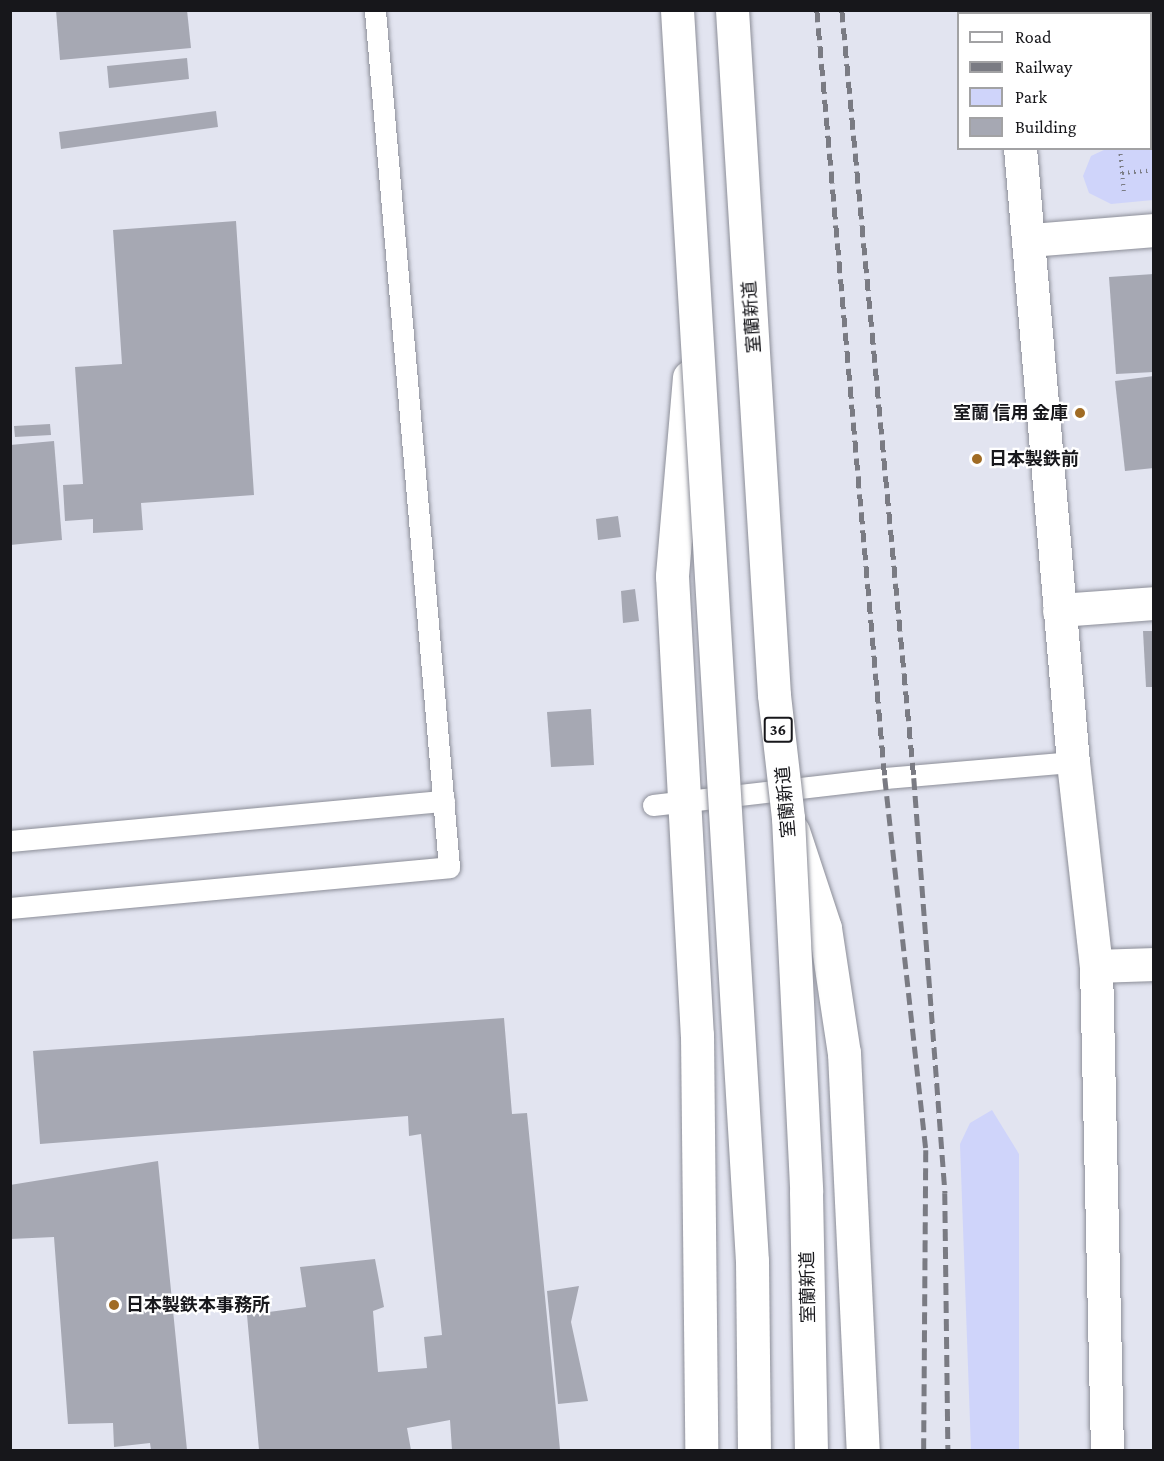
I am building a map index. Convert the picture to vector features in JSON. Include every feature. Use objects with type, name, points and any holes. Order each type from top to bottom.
[{"type":"main road","points":[[677,10],[752,1261],[754,1450]]},
{"type":"main road","name":"室蘭新道","points":[[732,10],[774,695],[788,818],[806,1192],[811,1450]]},
{"type":"main road","points":[[1020,150],[1030,240],[1073,762],[1096,966],[1107,1450]]},
{"type":"main road","points":[[1030,240],[1154,230]]},
{"type":"main road","points":[[695,305],[672,576],[669,803],[698,1035],[701,1450]]},
{"type":"main road","points":[[1059,610],[1154,603]]},
{"type":"main road","points":[[788,818],[825,928],[844,1053],[863,1450]]},
{"type":"main road","points":[[1096,966],[1154,964]]},
{"type":"lane","points":[[10,908],[449,867],[375,10]]},
{"type":"lane","points":[[669,803],[1073,762]]},
{"type":"lane","points":[[10,841],[444,801]]},
{"type":"path","points":[[1120,150],[1124,202]]},
{"type":"path","points":[[1122,173],[1154,170]]},
{"type":"green space","points":[[1153,144],[1153,200],[1111,204],[1089,193],[1083,176],[1091,156],[1104,150],[1152,150]]},
{"type":"green space","points":[[992,1110],[1019,1154],[1019,1450],[971,1450],[960,1144],[970,1123]]},
{"type":"building","points":[[56,10],[187,10],[191,48],[60,60]]},
{"type":"building","points":[[187,58],[189,79],[109,88],[107,66]]},
{"type":"building","points":[[216,111],[218,127],[61,149],[59,132]]},
{"type":"building","points":[[236,221],[254,495],[141,503],[143,530],[93,533],[93,519],[65,521],[63,485],[83,484],[75,367],[122,364],[113,230]]},
{"type":"building","points":[[1154,274],[1154,372],[1116,374],[1109,277]]},
{"type":"building","points":[[1154,376],[1154,468],[1125,471],[1115,381]]},
{"type":"building","points":[[50,424],[51,435],[15,437],[14,426]]},
{"type":"building","points":[[54,441],[62,540],[10,545],[10,445]]},
{"type":"building","points":[[618,516],[621,537],[598,540],[596,519]]},
{"type":"building","points":[[635,589],[639,621],[623,623],[621,591]]},
{"type":"building","points":[[1143,631],[1154,631],[1154,687],[1146,687]]},
{"type":"building","points":[[591,709],[594,765],[551,767],[547,712]]},
{"type":"building","points":[[504,1018],[512,1114],[527,1113],[560,1450],[452,1450],[450,1420],[407,1428],[411,1450],[259,1450],[247,1315],[306,1307],[300,1267],[375,1259],[384,1307],[373,1311],[378,1372],[427,1368],[424,1337],[442,1335],[421,1134],[409,1136],[408,1116],[40,1144],[33,1051]]},
{"type":"building","points":[[158,1161],[187,1450],[151,1450],[150,1443],[114,1447],[113,1423],[68,1424],[54,1237],[10,1239],[10,1185]]},
{"type":"building","points":[[579,1286],[571,1322],[588,1401],[558,1404],[547,1291]]},
{"type":"railway","points":[[817,10],[885,778],[926,1150],[924,1450]]},
{"type":"railway","points":[[842,10],[914,778],[945,1193],[948,1450]]},
{"type":"place","name":"室蘭 信用 金庫","points":[[1080,413]]},
{"type":"place","name":"日本製鉄前","points":[[977,459]]},
{"type":"place","name":"日本製鉄本事務所","points":[[114,1305]]}]
